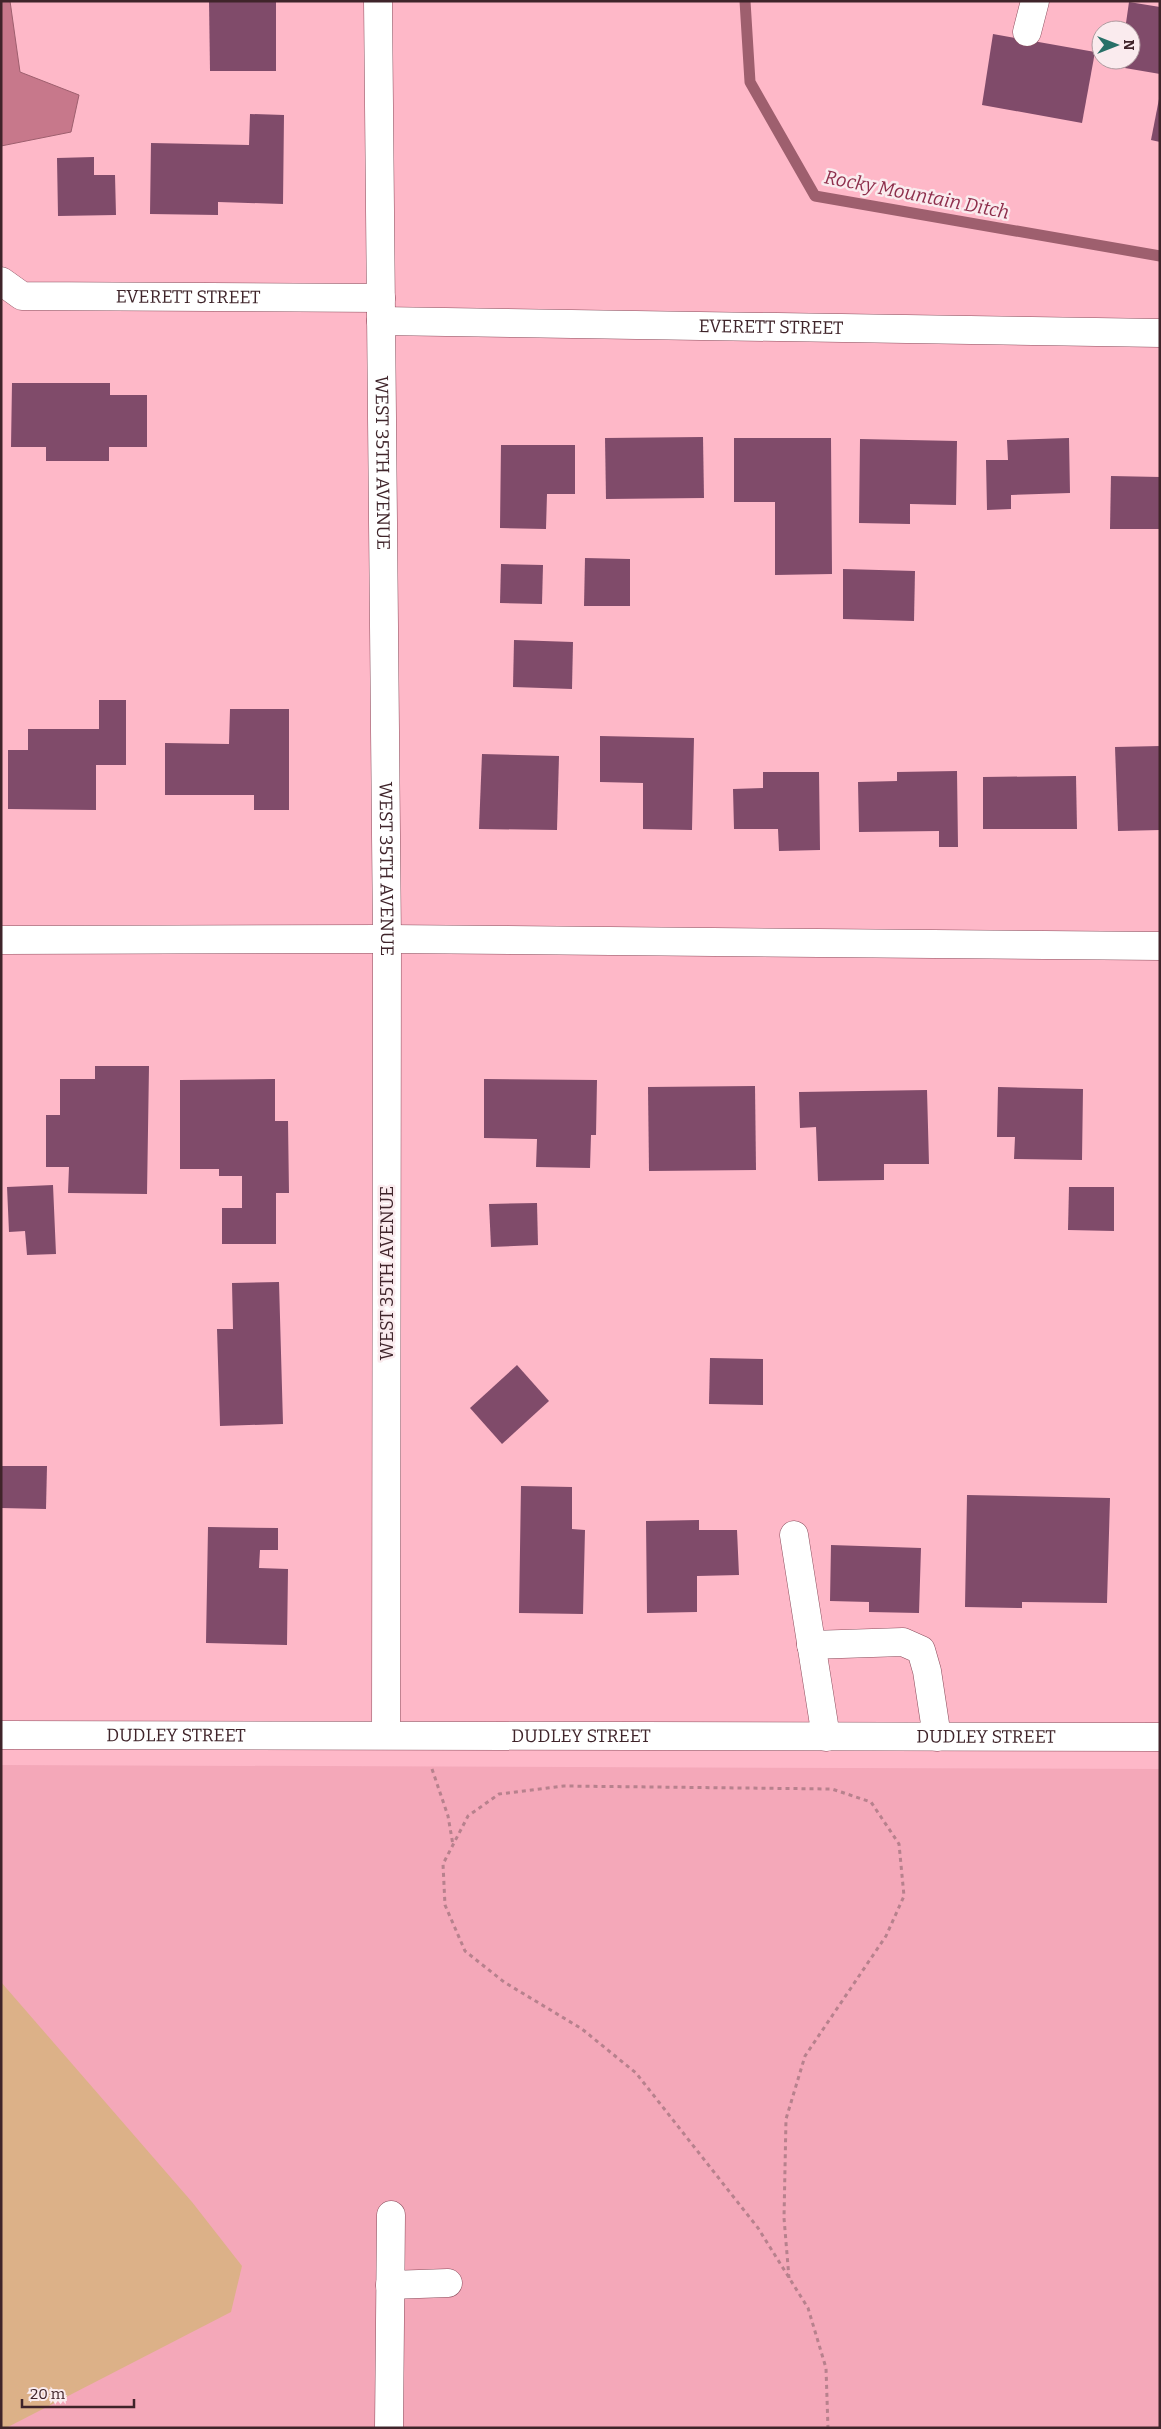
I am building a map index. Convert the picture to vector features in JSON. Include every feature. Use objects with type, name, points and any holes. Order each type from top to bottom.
[{"type":"street","name":"WEST 35TH AVENUE","points":[[378,1],[387,939],[386,1735]]},
{"type":"street","points":[[1027,32],[1035,1]]},
{"type":"street","name":"EVERETT STREET","points":[[1,282],[22,296],[1160,333]]},
{"type":"street","points":[[1,940],[387,939],[1160,946]]},
{"type":"street","points":[[794,1535],[826,1737]]},
{"type":"street","points":[[811,1645],[903,1642],[921,1650],[927,1671],[937,1737]]},
{"type":"street","name":"DUDLEY STREET","points":[[1,1735],[1160,1737]]},
{"type":"street","points":[[389,2428],[391,2216]]},
{"type":"street","points":[[390,2285],[448,2283]]},
{"type":"path","points":[[421,1736],[448,1816],[453,1845]]},
{"type":"path","points":[[789,2278],[784,2218],[786,2119],[805,2056],[886,1936],[904,1896],[899,1844],[871,1802],[832,1789],[564,1786],[499,1794],[468,1816],[443,1864],[444,1905],[465,1951],[504,1982],[582,2029],[636,2073],[758,2228],[789,2278],[808,2308],[826,2368],[828,2428]]},
{"type":"shaded area","points":[[1,1],[10,1],[20,72],[79,95],[71,132],[1,146]]},
{"type":"shaded area","points":[[1,1765],[1160,1769],[1160,2428],[1,2428]]},
{"type":"shaded area","points":[[1,1982],[192,2202],[242,2266],[231,2312],[6,2428],[1,2428]]},
{"type":"building","points":[[209,1],[276,1],[276,71],[210,71]]},
{"type":"building","points":[[1129,2],[1160,7],[1160,74],[1137,70],[1141,70],[1141,20],[1126,20]]},
{"type":"building","points":[[993,34],[1091,51],[1092,70],[1082,123],[982,105]]},
{"type":"building","points":[[1160,99],[1160,142],[1151,140]]},
{"type":"building","points":[[250,114],[284,115],[283,204],[218,202],[218,215],[150,214],[151,143],[249,145]]},
{"type":"building","points":[[94,157],[94,175],[115,175],[116,215],[58,216],[57,158]]},
{"type":"building","points":[[12,383],[110,383],[110,395],[147,395],[147,447],[109,447],[109,461],[46,461],[46,447],[11,447]]},
{"type":"building","points":[[703,437],[704,498],[606,499],[605,438]]},
{"type":"building","points":[[734,438],[831,438],[832,574],[775,575],[775,502],[734,502]]},
{"type":"building","points":[[1069,438],[1070,493],[1011,495],[1011,509],[987,510],[986,460],[1008,460],[1007,440]]},
{"type":"building","points":[[860,439],[957,441],[956,505],[910,504],[910,524],[859,523]]},
{"type":"building","points":[[501,445],[575,445],[575,494],[547,494],[546,529],[500,528]]},
{"type":"building","points":[[1111,476],[1160,477],[1160,529],[1110,529]]},
{"type":"building","points":[[585,558],[630,559],[630,606],[584,606]]},
{"type":"building","points":[[501,564],[543,565],[542,604],[500,603]]},
{"type":"building","points":[[843,569],[915,571],[914,621],[843,619]]},
{"type":"building","points":[[514,640],[573,642],[572,689],[513,687]]},
{"type":"building","points":[[99,700],[126,700],[126,765],[96,765],[96,810],[8,809],[8,750],[28,750],[28,729],[99,729]]},
{"type":"building","points":[[230,709],[289,709],[289,810],[254,810],[254,795],[165,795],[165,743],[229,744]]},
{"type":"building","points":[[600,736],[694,738],[692,830],[643,829],[643,783],[600,782]]},
{"type":"building","points":[[1160,746],[1160,830],[1118,831],[1115,747]]},
{"type":"building","points":[[482,754],[559,756],[557,830],[479,829]]},
{"type":"building","points":[[957,771],[958,847],[939,847],[939,831],[859,832],[858,782],[897,781],[897,772]]},
{"type":"building","points":[[763,772],[819,772],[820,850],[779,851],[778,829],[734,829],[733,789],[763,788]]},
{"type":"building","points":[[1076,776],[1077,829],[983,829],[983,777]]},
{"type":"building","points":[[95,1066],[149,1066],[147,1194],[68,1193],[69,1167],[46,1167],[46,1115],[60,1115],[60,1079],[95,1079]]},
{"type":"building","points":[[275,1079],[275,1121],[288,1121],[289,1193],[276,1193],[276,1244],[222,1244],[222,1208],[242,1208],[242,1176],[219,1176],[219,1169],[180,1169],[180,1080]]},
{"type":"building","points":[[484,1079],[597,1080],[596,1135],[591,1135],[590,1168],[536,1167],[537,1139],[484,1138]]},
{"type":"building","points":[[755,1086],[756,1170],[649,1171],[648,1087]]},
{"type":"building","points":[[998,1087],[1083,1089],[1082,1160],[1014,1159],[1015,1137],[997,1137]]},
{"type":"building","points":[[927,1090],[929,1164],[884,1164],[884,1180],[818,1181],[816,1127],[800,1128],[799,1092]]},
{"type":"building","points":[[53,1185],[56,1254],[27,1255],[25,1231],[9,1232],[7,1187]]},
{"type":"building","points":[[1069,1187],[1114,1187],[1114,1231],[1068,1230]]},
{"type":"building","points":[[537,1203],[538,1245],[491,1247],[489,1204]]},
{"type":"building","points":[[279,1282],[283,1424],[220,1426],[217,1329],[233,1329],[232,1283]]},
{"type":"building","points":[[710,1358],[763,1359],[763,1405],[709,1404]]},
{"type":"building","points":[[517,1365],[549,1401],[502,1444],[470,1408]]},
{"type":"building","points":[[1,1466],[47,1466],[46,1509],[1,1508]]},
{"type":"building","points":[[521,1486],[572,1487],[572,1529],[585,1530],[583,1614],[519,1613]]},
{"type":"building","points":[[967,1495],[1110,1498],[1107,1603],[1022,1602],[1022,1608],[965,1607]]},
{"type":"building","points":[[699,1520],[699,1530],[737,1530],[739,1575],[697,1576],[697,1612],[647,1613],[646,1521]]},
{"type":"building","points":[[208,1527],[278,1528],[278,1550],[260,1550],[259,1568],[288,1569],[287,1645],[206,1643]]},
{"type":"building","points":[[831,1545],[921,1548],[919,1613],[869,1612],[869,1602],[830,1601]]},
{"type":"waterway","name":"Rocky Mountain Ditch","points":[[745,1],[750,82],[815,196],[1160,256]]}]
